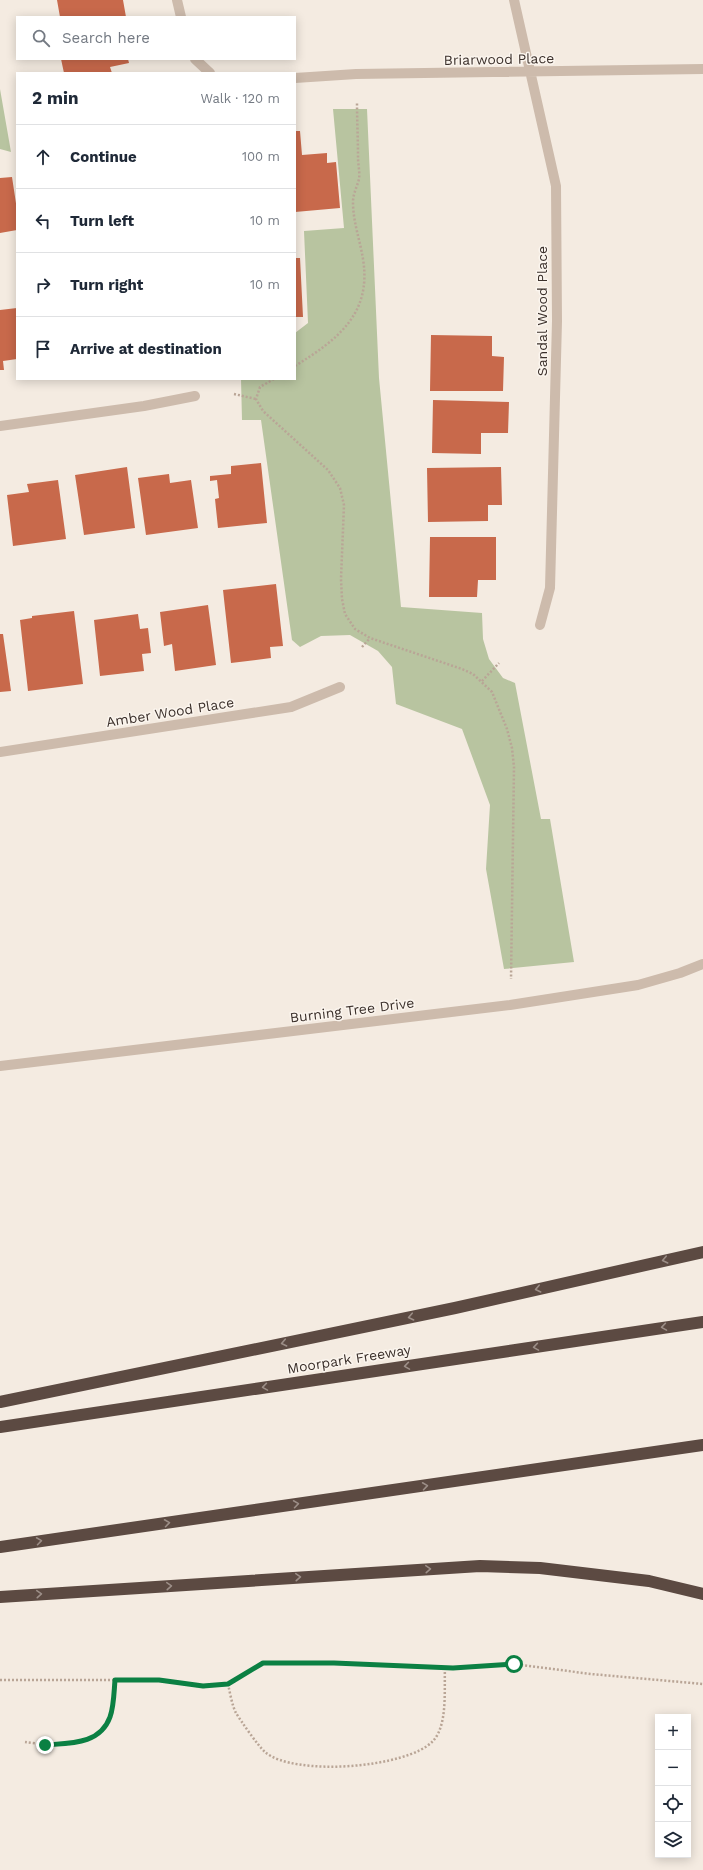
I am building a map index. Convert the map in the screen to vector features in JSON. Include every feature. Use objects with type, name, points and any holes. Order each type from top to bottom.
[{"type":"highway","points":[[0,1402],[455,1308],[703,1252]]},
{"type":"highway","name":"Moorpark Freeway","points":[[0,1427],[703,1322]]},
{"type":"highway","points":[[0,1547],[703,1445]]},
{"type":"highway","points":[[0,1596],[480,1566],[540,1568],[641,1580],[703,1594]]},
{"type":"street","points":[[177,0],[181,16]]},
{"type":"street","name":"Sandal Wood Place","points":[[514,0],[556,186],[557,321],[550,588],[540,625]]},
{"type":"street","points":[[196,60],[209,72]]},
{"type":"street","name":"Briarwood Place","points":[[296,78],[356,74],[531,73],[703,69]]},
{"type":"street","points":[[0,426],[144,406],[195,396]]},
{"type":"street","name":"Amber Wood Place","points":[[0,752],[291,707],[340,687]]},
{"type":"street","name":"Burning Tree Drive","points":[[0,1066],[510,1005],[638,985],[680,973],[703,964]]},
{"type":"path","points":[[296,365],[329,343],[342,330],[356,314],[362,299],[366,280],[363,257],[355,229],[353,201],[359,179],[357,102]]},
{"type":"path","points":[[256,399],[260,387],[272,380]]},
{"type":"path","points":[[234,394],[256,399],[263,410],[328,470],[340,488],[344,505],[341,579],[345,614],[355,629],[370,638],[462,668],[482,681],[492,692],[507,729],[514,767],[511,979]]},
{"type":"path","points":[[362,647],[370,638]]},
{"type":"path","points":[[482,681],[499,662]]},
{"type":"path","points":[[0,1680],[159,1680],[203,1686],[228,1684],[263,1663],[334,1663],[445,1668],[514,1664],[591,1674],[703,1684]]},
{"type":"path","points":[[228,1684],[236,1712],[265,1752],[293,1765],[320,1768],[384,1761],[412,1754],[433,1741],[443,1723],[445,1668]]},
{"type":"path","points":[[25,1742],[45,1745],[78,1743],[98,1735],[110,1718],[115,1680]]},
{"type":"green space","points":[[0,89],[11,152],[0,149]]},
{"type":"green space","points":[[333,109],[367,109],[379,378],[401,607],[482,613],[483,639],[489,659],[503,678],[515,683],[541,819],[550,819],[574,962],[504,969],[486,869],[490,805],[462,729],[396,704],[392,667],[378,651],[350,635],[321,636],[300,647],[292,640],[261,420],[242,420],[241,380],[296,380],[296,332],[308,323],[304,231],[344,228]]},
{"type":"building","points":[[57,0],[123,0],[126,16],[60,16]]},
{"type":"building","points":[[61,60],[128,60],[129,63],[110,67],[112,72],[64,72]]},
{"type":"building","points":[[296,131],[300,131],[302,155],[327,153],[327,163],[336,162],[340,208],[296,212]]},
{"type":"building","points":[[12,177],[16,203],[16,230],[0,233],[0,178]]},
{"type":"building","points":[[296,258],[300,258],[303,317],[296,317]]},
{"type":"building","points":[[16,308],[16,359],[3,361],[4,370],[0,370],[0,310]]},
{"type":"building","points":[[431,335],[492,336],[492,356],[504,357],[503,391],[430,391]]},
{"type":"building","points":[[433,400],[509,402],[508,433],[481,433],[481,454],[432,453]]},
{"type":"building","points":[[261,463],[267,523],[218,528],[215,499],[219,498],[217,480],[210,481],[210,476],[231,474],[231,466]]},
{"type":"building","points":[[127,467],[135,528],[84,535],[75,475]]},
{"type":"building","points":[[501,467],[502,505],[488,505],[488,521],[428,522],[427,468]]},
{"type":"building","points":[[169,474],[170,483],[191,480],[198,528],[146,535],[138,478]]},
{"type":"building","points":[[58,480],[66,539],[13,546],[7,495],[29,492],[27,484]]},
{"type":"building","points":[[430,537],[496,537],[496,580],[478,580],[477,597],[429,597]]},
{"type":"building","points":[[276,584],[283,646],[270,647],[271,658],[231,663],[223,590]]},
{"type":"building","points":[[208,605],[216,665],[175,671],[172,644],[164,646],[160,612]]},
{"type":"building","points":[[74,611],[83,684],[28,691],[20,620],[32,618],[32,616]]},
{"type":"building","points":[[138,614],[140,629],[148,628],[151,653],[142,654],[144,671],[100,676],[94,620]]},
{"type":"building","points":[[0,634],[3,634],[11,691],[0,692]]},
{"type":"route","points":[[45,1745],[78,1743],[98,1735],[110,1718],[115,1680],[159,1680],[203,1686],[228,1684],[263,1663],[334,1663],[453,1668],[514,1664]]}]
